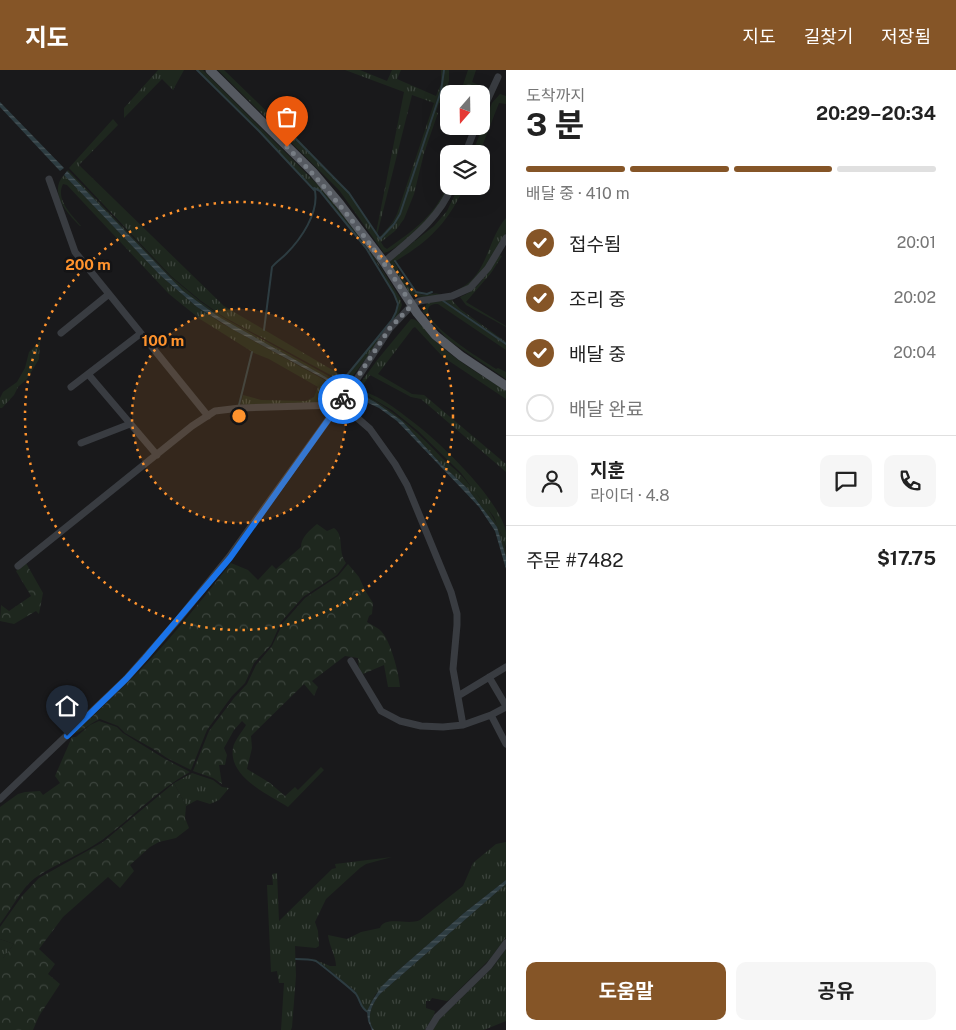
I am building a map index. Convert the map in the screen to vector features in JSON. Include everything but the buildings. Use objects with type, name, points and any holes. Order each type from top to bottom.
[{"type":"main road","points":[[210,70],[312,172],[340,204],[384,262],[427,326],[444,344],[506,386]]},
{"type":"street","points":[[490,94],[498,77]]},
{"type":"street","points":[[49,178],[75,252],[208,416]]},
{"type":"street","points":[[384,262],[436,216],[448,195]]},
{"type":"street","points":[[0,799],[126,679],[230,558],[339,404],[390,328],[419,300],[452,296],[470,288],[488,268],[506,238]]},
{"type":"street","points":[[61,333],[109,294]]},
{"type":"street","points":[[71,387],[140,334]]},
{"type":"street","points":[[88,374],[157,455]]},
{"type":"street","points":[[18,566],[215,411],[240,408],[339,404],[370,429],[407,485],[451,592],[457,614],[453,669],[463,725]]},
{"type":"street","points":[[81,443],[130,424]]},
{"type":"street","points":[[350,661],[381,711],[400,721],[421,726],[443,727],[463,725],[492,716],[506,706],[489,677]]},
{"type":"street","points":[[458,696],[506,666]]},
{"type":"street","points":[[492,716],[506,744]]},
{"type":"street","points":[[430,1030],[437,1018],[489,966],[506,943]]},
{"type":"green space","points":[[158,70],[184,70],[173,90],[162,79],[124,118],[124,108]]},
{"type":"green space","points":[[198,70],[203,70],[338,207],[375,258],[400,298],[402,305],[397,317],[347,384],[224,317],[201,301],[171,276],[69,168],[113,119],[118,125],[79,165],[224,306],[346,378],[395,316],[398,308],[397,300],[381,269],[367,248],[320,191],[313,187]]},
{"type":"green space","points":[[218,70],[224,70],[289,133],[295,136],[349,193],[376,233],[404,92],[345,70],[360,70],[387,81],[392,70],[401,70],[397,79],[436,96],[440,86],[399,214],[380,239],[394,225],[400,214],[440,94],[440,103],[436,112],[438,113],[424,153],[414,194],[404,219],[395,231],[381,242],[384,247],[387,249],[415,228],[431,213],[442,195],[445,196],[431,216],[421,226],[401,244],[384,253],[339,190]],"holes":[[[412,95],[434,103],[397,214],[379,238],[377,235]]]},
{"type":"green space","points":[[444,70],[449,70],[448,85],[442,85]]},
{"type":"green space","points":[[468,70],[476,70],[472,82],[478,85],[463,85]]},
{"type":"green space","points":[[500,94],[506,96],[506,104],[499,103],[490,126],[490,108]]},
{"type":"green space","points":[[479,135],[486,135],[483,145],[476,145]]},
{"type":"green space","points":[[68,170],[171,277],[201,302],[224,318],[343,384],[345,387],[343,389],[340,385],[219,317],[183,291]]},
{"type":"green space","points":[[64,175],[161,276],[197,307],[221,323],[341,389],[336,399],[332,402],[243,406],[241,404],[243,395],[261,400],[306,401],[314,397],[318,387],[269,359],[254,353],[200,319],[169,294],[67,185],[63,184],[61,196],[63,201],[80,226],[61,202],[58,188]]},
{"type":"green space","points":[[455,195],[460,195],[436,231],[420,245],[394,262],[406,283],[415,291],[426,295],[435,293],[441,295],[423,297],[411,295],[388,262],[434,226],[447,211]]},
{"type":"green space","points":[[506,218],[506,233],[488,264],[471,285],[449,294],[465,285],[480,270],[500,226]]},
{"type":"green space","points":[[499,255],[502,256],[491,273],[466,302],[506,327],[466,305],[460,297],[478,285]]},
{"type":"green space","points":[[450,298],[460,309],[506,343],[444,300]]},
{"type":"green space","points":[[441,300],[506,345],[506,350],[438,304],[431,305],[428,309],[429,316],[445,333],[496,369],[498,368],[506,372],[506,379],[448,340],[423,312],[427,303]]},
{"type":"green space","points":[[411,319],[417,321],[450,354],[506,391],[506,399],[443,357],[415,327],[378,374],[412,394],[424,395],[506,464],[506,472],[421,399],[411,397],[370,375],[360,389],[381,399],[421,428],[465,470],[492,503],[501,518],[506,532],[506,547],[494,517],[461,473],[418,431],[392,410],[356,389]]},
{"type":"green space","points":[[40,341],[39,359],[27,379],[0,408],[0,398],[3,392],[17,382],[25,368],[29,352]]},
{"type":"green space","points":[[355,390],[381,404],[403,421],[460,474],[490,512],[501,535],[505,546],[506,557],[497,527],[467,488],[439,462],[402,421]]},
{"type":"green space","points":[[317,524],[327,531],[334,528],[337,531],[343,558],[346,563],[337,575],[303,597],[281,622],[271,645],[254,663],[245,683],[232,696],[207,730],[191,770],[125,733],[118,726],[100,719],[73,734],[152,658],[231,563],[248,570],[258,580],[272,565],[276,569],[301,547],[304,537]]},
{"type":"green space","points":[[26,563],[43,593],[39,614],[36,611],[14,624],[0,621],[1,605],[9,611],[31,596],[16,571]]},
{"type":"green space","points":[[348,564],[359,577],[373,603],[372,614],[367,622],[380,630],[388,641],[400,687],[388,687],[384,665],[363,674],[359,671],[358,658],[345,656],[312,681],[318,687],[314,696],[304,684],[251,736],[252,748],[247,769],[270,783],[285,796],[295,787],[298,790],[321,767],[324,770],[288,807],[261,791],[243,776],[237,768],[233,758],[233,748],[236,739],[246,725],[242,721],[234,730],[224,748],[227,755],[225,765],[219,765],[222,784],[213,778],[193,771],[209,731],[247,684],[256,665],[272,646],[283,623],[305,598],[338,576]]},
{"type":"green space","points":[[99,721],[117,727],[123,733],[165,759],[190,772],[167,787],[102,840],[32,880],[0,924],[0,807],[18,794],[40,791],[43,795],[60,783],[55,776],[72,737],[76,737],[90,725]]},
{"type":"green space","points":[[192,773],[213,780],[222,787],[229,788],[219,800],[210,804],[197,800],[186,806],[174,783]]},
{"type":"green space","points":[[174,783],[186,806],[185,818],[189,828],[176,838],[159,842],[150,847],[130,865],[134,871],[120,888],[108,877],[63,917],[39,949],[55,964],[48,974],[60,984],[39,1016],[33,1030],[0,1030],[0,958],[3,958],[14,944],[0,939],[0,927],[22,896],[39,878],[103,842]]},
{"type":"green space","points":[[506,842],[506,880],[464,913],[393,975],[375,995],[367,1011],[362,1006],[355,991],[322,964],[311,958],[330,966],[336,966],[328,935],[347,939],[361,932],[380,928],[387,922],[415,922],[420,920],[463,886],[473,863],[496,844]]},
{"type":"green space","points":[[392,857],[366,864],[326,899],[315,922],[319,946],[316,948],[295,946],[296,976],[292,1027],[291,1030],[281,1030],[284,983],[279,983],[277,971],[271,972],[267,885],[273,885],[272,874],[277,873],[279,921],[332,869],[336,868],[335,864]]},
{"type":"green space","points":[[506,884],[506,937],[490,959],[447,1001],[432,998],[430,1001],[426,1001],[426,1008],[435,1011],[425,1030],[374,1030],[371,1025],[370,1016],[375,1001],[381,993]]},
{"type":"green space","points":[[0,939],[14,944],[3,958],[0,958]]},
{"type":"green space","points":[[506,949],[506,1021],[484,1030],[433,1030],[439,1020],[493,967]]},
{"type":"shaded area","points":[[0,102],[64,168],[60,171],[0,107]]},
{"type":"shaded area","points":[[67,171],[183,291],[219,317],[340,385],[343,389],[232,329],[197,307],[161,276],[64,175]]},
{"type":"shaded area","points":[[354,391],[375,402],[402,421],[439,462],[467,488],[497,527],[506,557],[506,569],[495,531],[479,507],[397,421],[379,408],[351,395]]},
{"type":"shaded area","points":[[506,880],[506,884],[381,993],[371,1011],[370,1021],[374,1030],[372,1030],[368,1021],[367,1011],[381,987],[464,913]]},
{"type":"waterway","points":[[197,70],[259,131],[315,191],[316,199],[308,225],[292,248],[272,267],[264,330]]},
{"type":"waterway","points":[[294,137],[349,193],[380,239],[394,224],[400,214],[441,91],[444,70]]},
{"type":"waterway","points":[[314,188],[320,191],[366,248],[398,304],[392,320],[347,375]]},
{"type":"waterway","points":[[395,261],[416,292],[427,294],[432,292]]},
{"type":"waterway","points":[[442,300],[506,344]]},
{"type":"waterway","points":[[239,405],[252,352]]},
{"type":"waterway","points":[[296,959],[316,961],[354,992],[363,1008],[368,1012]]},
{"type":"way so far","points":[[287,147],[340,204],[384,262],[412,305],[390,328],[343,399]]},
{"type":"route","points":[[67,736],[126,679],[230,558],[343,399]]}]
